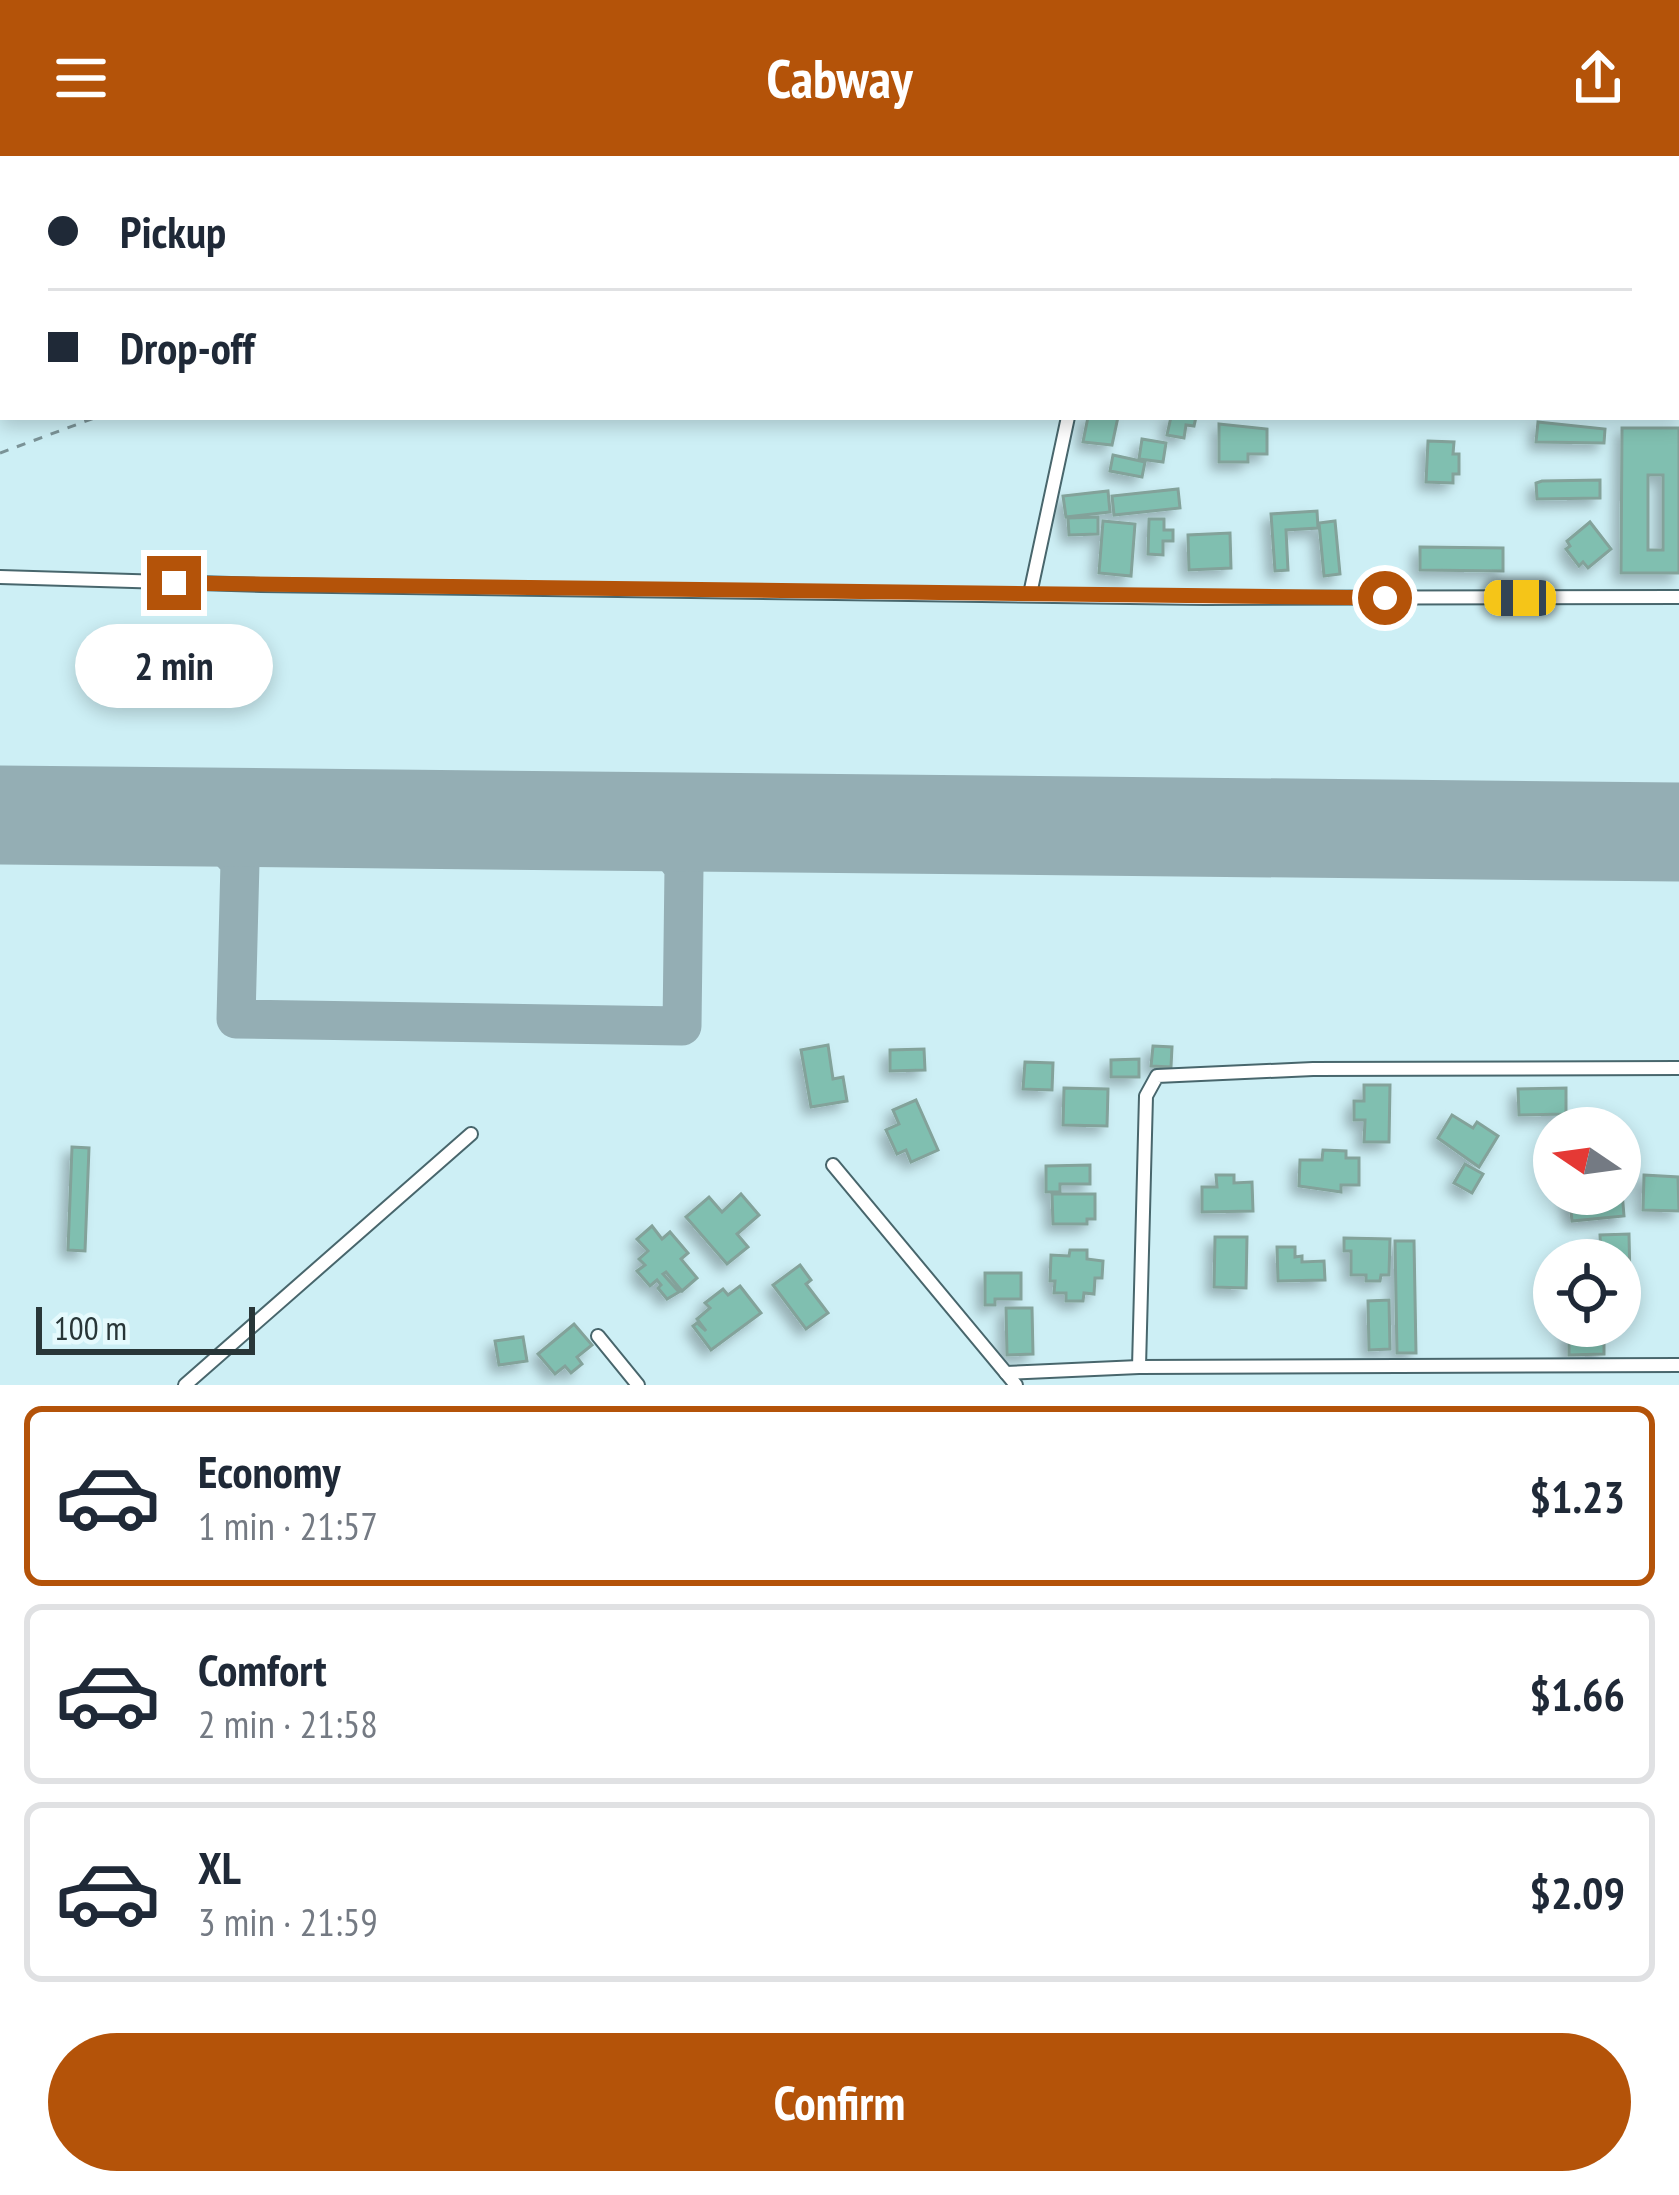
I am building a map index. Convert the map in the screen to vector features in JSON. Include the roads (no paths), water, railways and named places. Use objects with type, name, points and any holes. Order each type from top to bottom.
[{"type":"street","points":[[1030,594],[1066,420]]},
{"type":"street","points":[[0,577],[261,585],[1679,597]]},
{"type":"street","points":[[1139,1367],[1146,1096],[1156,1076],[1313,1069],[1679,1068]]},
{"type":"street","points":[[185,1385],[471,1134]]},
{"type":"street","points":[[833,1166],[1016,1385]]},
{"type":"street","points":[[598,1336],[638,1385]]},
{"type":"street","points":[[1006,1373],[1139,1367],[1679,1365]]}]
